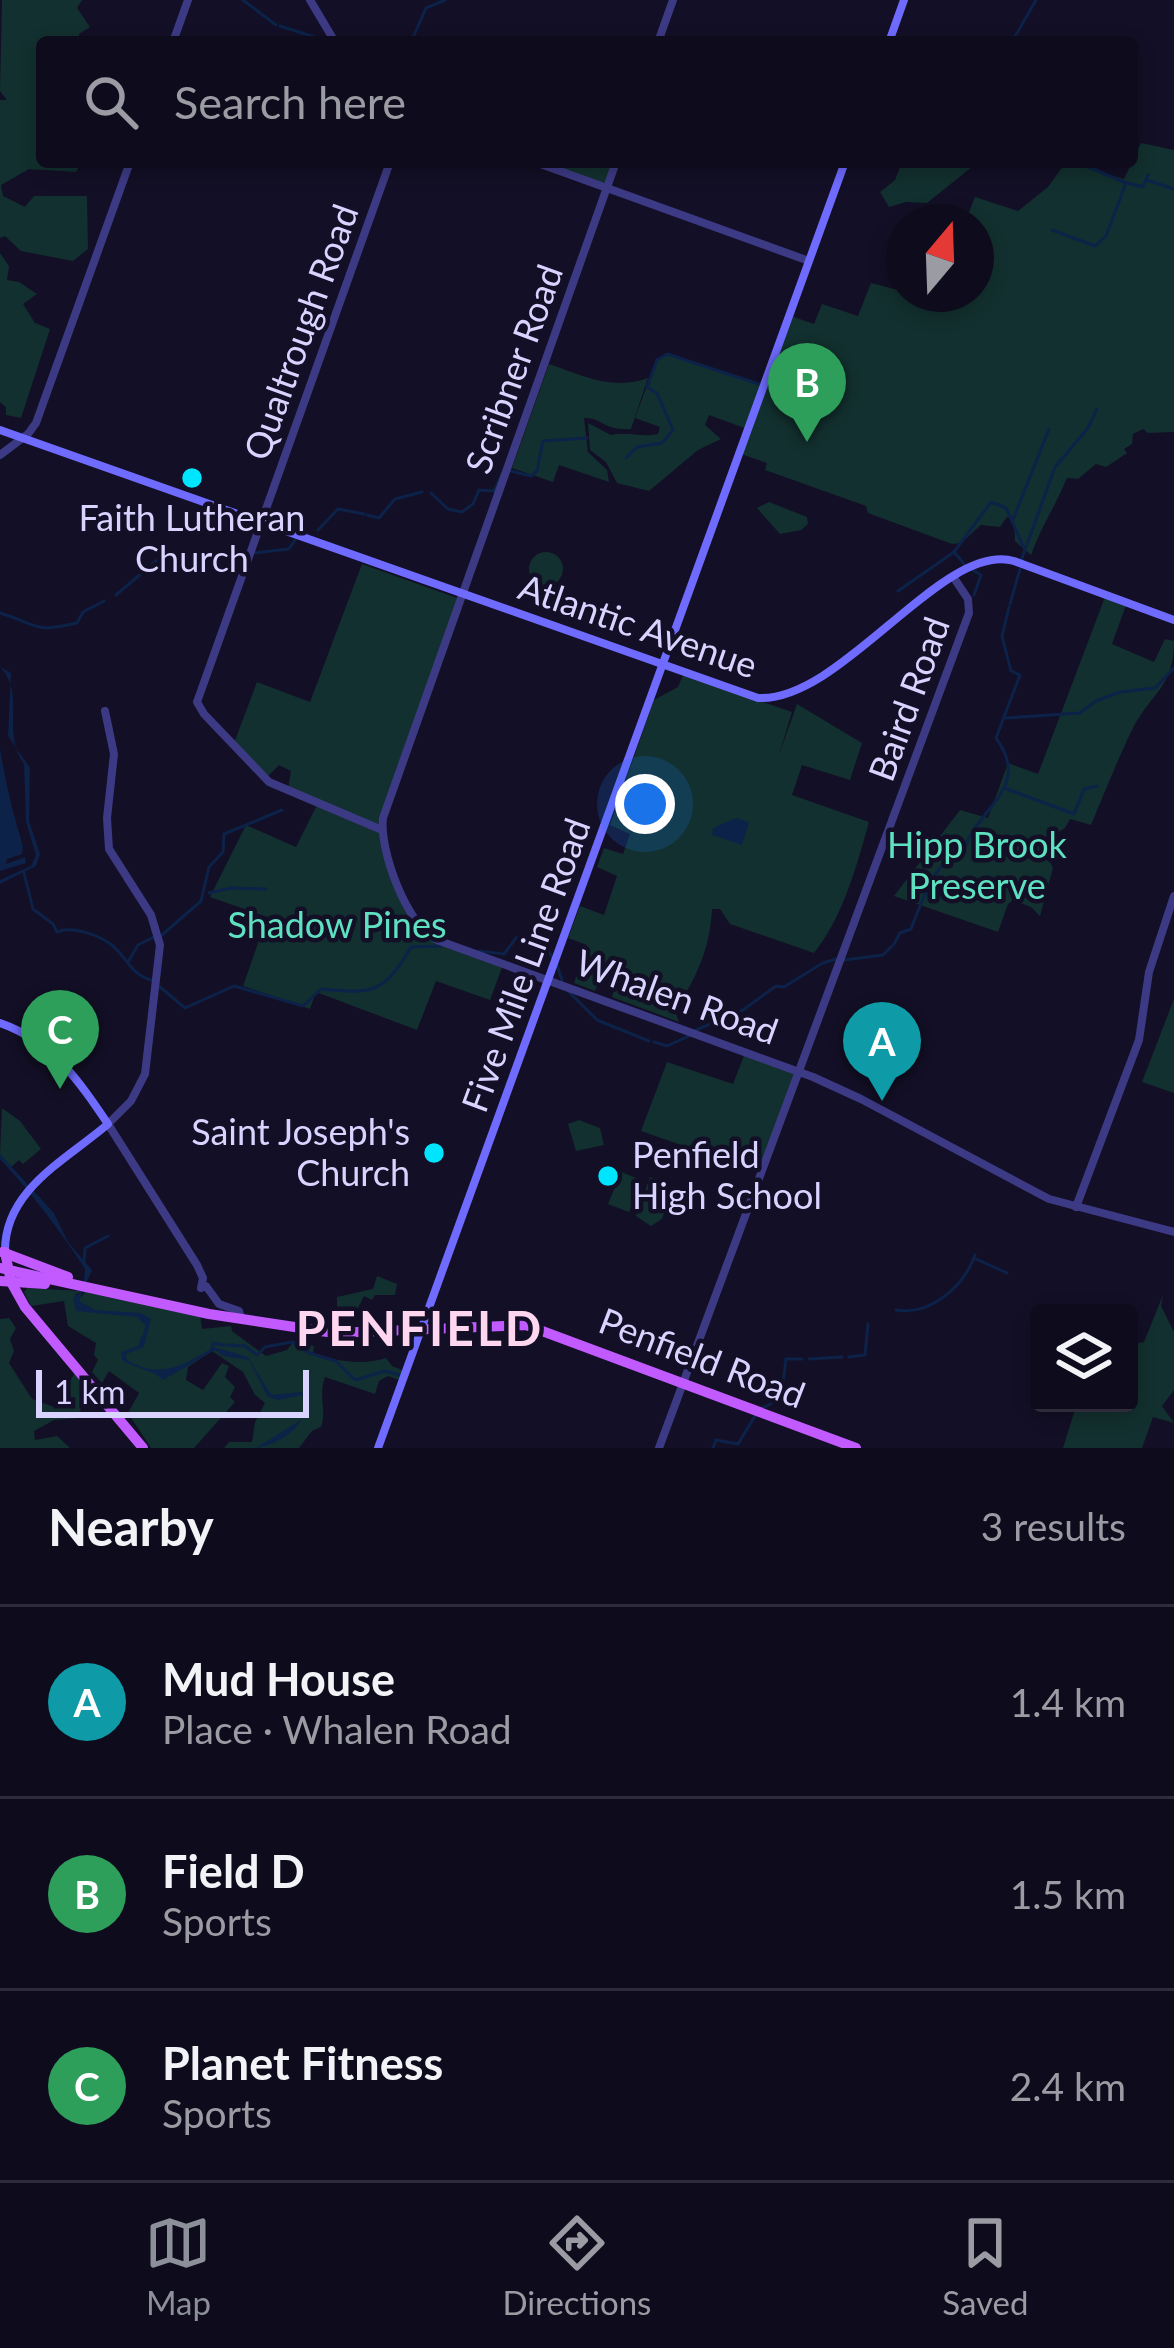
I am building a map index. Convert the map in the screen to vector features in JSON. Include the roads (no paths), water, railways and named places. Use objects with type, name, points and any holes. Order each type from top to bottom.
[{"type":"main road","points":[[891,36],[904,0]]},
{"type":"main road","name":"Five Mile Line Road","points":[[378,1448],[843,168]]},
{"type":"main road","name":"Atlantic Avenue","points":[[4,432],[752,696],[778,697],[833,668],[982,560],[1002,558],[1174,620]]},
{"type":"main road","points":[[1,1024],[56,1055],[108,1124],[29,1189],[10,1215],[7,1270],[143,1448]]},
{"type":"main road","points":[[7,1270],[234,1314]]},
{"type":"main road","points":[[7,1270],[234,1314]]},
{"type":"main road","name":"Penfield Road","points":[[234,1314],[337,1333],[528,1326],[856,1448]]},
{"type":"street","points":[[175,36],[188,0]]},
{"type":"street","points":[[310,0],[331,36]]},
{"type":"street","points":[[660,36],[673,0]]},
{"type":"street","points":[[0,455],[38,420],[128,168]]},
{"type":"street","name":"Qualtrough Road","points":[[382,830],[269,782],[198,706],[198,696],[387,168]]},
{"type":"street","points":[[552,168],[809,261]]},
{"type":"street","name":"Scribner Road","points":[[464,595],[614,168]]},
{"type":"street","points":[[4,432],[15,439],[13,445]]},
{"type":"street","name":"Baird Road","points":[[659,1448],[969,613],[968,599],[954,578]]},
{"type":"street","points":[[382,830],[464,595]]},
{"type":"street","points":[[105,711],[114,754],[106,818],[109,849],[151,915],[160,942],[145,1074],[131,1101],[108,1124],[215,1301],[234,1314]]},
{"type":"street","name":"Whalen Road","points":[[382,830],[410,915],[421,931],[797,1071],[861,1099],[1029,1190],[1174,1232]]},
{"type":"street","points":[[1076,1207],[1139,1040],[1149,972],[1174,896]]},
{"type":"water","points":[[10,685],[13,701],[16,748],[8,736]]},
{"type":"water","points":[[0,748],[23,846],[22,854],[7,859],[6,864],[25,857],[26,863],[0,871]]},
{"type":"water","points":[[16,748],[30,768],[29,821],[40,854],[36,866],[0,884],[31,866],[36,855],[26,822],[24,764]]},
{"type":"water","points":[[736,818],[749,822],[742,845],[712,835],[713,828]]},
{"type":"water","points":[[0,1154],[54,1213],[68,1242],[92,1270],[79,1301],[95,1310],[141,1313],[151,1319],[144,1347],[126,1354],[127,1360],[161,1369],[214,1347],[248,1357],[271,1395],[302,1392],[306,1401],[301,1395],[278,1400],[267,1396],[249,1360],[215,1350],[163,1380],[122,1360],[121,1352],[138,1346],[146,1326],[137,1317],[76,1311],[73,1298],[83,1290],[85,1269]]},
{"type":"water","points":[[301,1420],[286,1436],[256,1448]]},
{"type":"waterway","points":[[243,0],[276,25]]},
{"type":"waterway","points":[[414,36],[426,8],[445,0]]},
{"type":"waterway","points":[[1015,36],[1036,0]]},
{"type":"waterway","points":[[280,26],[311,36]]},
{"type":"waterway","points":[[1052,230],[1095,246],[1106,236],[1126,183],[1091,168]]},
{"type":"waterway","points":[[1128,183],[1143,187],[1148,175]]},
{"type":"waterway","points":[[1147,180],[1174,189]]},
{"type":"waterway","points":[[626,458],[637,447],[662,443],[673,430],[657,393],[647,387],[657,360],[667,354],[759,384]]},
{"type":"waterway","points":[[1021,561],[1055,467],[1088,428],[1097,409]]},
{"type":"waterway","points":[[1012,522],[1049,429]]},
{"type":"waterway","points":[[511,471],[531,476],[537,471],[543,441],[587,438]]},
{"type":"waterway","points":[[431,493],[448,509],[462,512],[473,504],[479,490],[494,491],[504,470]]},
{"type":"waterway","points":[[367,515],[379,518],[395,499],[422,492]]},
{"type":"waterway","points":[[898,591],[954,552],[991,502],[1006,508],[1024,548]]},
{"type":"waterway","points":[[318,530],[338,509],[364,514]]},
{"type":"waterway","points":[[253,553],[289,549],[297,537]]},
{"type":"waterway","points":[[954,552],[966,566]]},
{"type":"waterway","points":[[210,557],[246,553]]},
{"type":"waterway","points":[[116,595],[162,556],[208,557]]},
{"type":"waterway","points":[[971,569],[981,575],[974,595]]},
{"type":"waterway","points":[[1010,604],[1020,569]]},
{"type":"waterway","points":[[0,613],[37,627],[52,627],[77,623],[83,612],[104,601]]},
{"type":"waterway","points":[[894,944],[900,933],[911,929],[938,870],[965,847],[1006,783],[1006,755],[996,738],[1020,675],[1011,671],[1002,636],[1009,607]]},
{"type":"waterway","points":[[1005,718],[1080,713],[1120,692],[1155,688],[1174,668]]},
{"type":"waterway","points":[[1007,789],[1074,814],[1084,789],[1097,786]]},
{"type":"waterway","points":[[162,935],[201,901],[209,867],[223,852],[224,834],[282,810]]},
{"type":"waterway","points":[[24,873],[33,909],[57,932],[76,930],[104,940],[151,980]]},
{"type":"waterway","points":[[209,893],[266,889]]},
{"type":"waterway","points":[[479,951],[504,954],[516,938],[529,935],[543,942],[552,957]]},
{"type":"waterway","points":[[128,962],[138,945],[154,937]]},
{"type":"waterway","points":[[160,987],[185,1008],[234,986],[303,1006],[321,989],[375,988],[393,974],[411,947],[441,946]]},
{"type":"waterway","points":[[844,960],[883,955],[892,946]]},
{"type":"waterway","points":[[823,963],[836,959]]},
{"type":"waterway","points":[[696,1030],[743,1010],[776,986],[784,987],[821,964]]},
{"type":"waterway","points":[[557,965],[562,980]]},
{"type":"waterway","points":[[566,989],[597,1020],[649,1041]]},
{"type":"waterway","points":[[654,1042],[667,1046],[689,1036]]},
{"type":"waterway","points":[[84,1263],[85,1248],[108,1236]]},
{"type":"waterway","points":[[896,1310],[922,1308],[945,1296],[963,1278],[975,1255]]},
{"type":"waterway","points":[[976,1259],[1007,1273]]},
{"type":"waterway","points":[[849,1357],[865,1355],[868,1324]]},
{"type":"waterway","points":[[226,1345],[245,1346],[257,1355],[265,1347],[292,1342],[336,1361],[355,1380],[385,1371],[400,1375]]},
{"type":"waterway","points":[[212,1349],[213,1343],[223,1345]]},
{"type":"waterway","points":[[809,1359],[842,1357]]},
{"type":"waterway","points":[[763,1408],[781,1398],[786,1359],[802,1359]]},
{"type":"waterway","points":[[713,1448],[716,1440],[738,1444],[755,1416]]},
{"type":"place","name":"Field D","points":[[807,442]]},
{"type":"place","name":"Faith Lutheran Church","points":[[192,478]]},
{"type":"place","name":"Planet Fitness","points":[[60,1089]]},
{"type":"place","name":"Mud House","points":[[882,1101]]},
{"type":"place","name":"Saint Joseph's Church","points":[[434,1153]]},
{"type":"place","name":"Penfield High School","points":[[608,1176]]},
{"type":"district","name":"PENFIELD","points":[[420,1329]]},
{"type":"park label","name":"Hipp Brook Preserve","points":[[977,866]]},
{"type":"park label","name":"Shadow Pines","points":[[337,925]]}]
